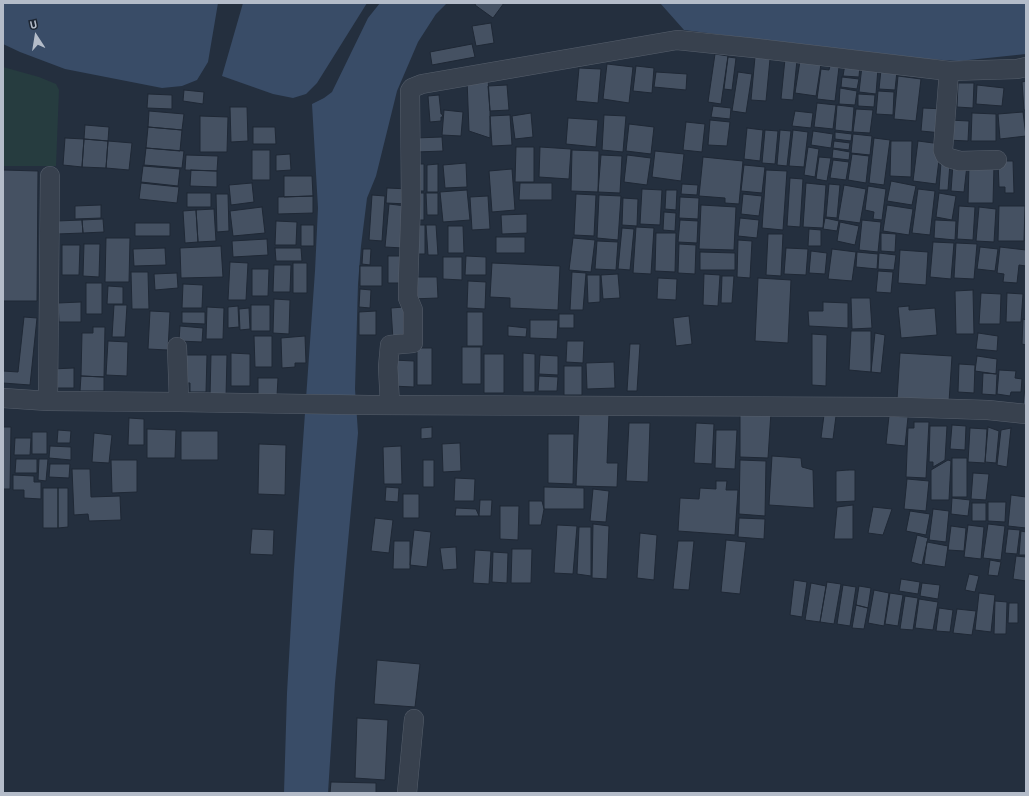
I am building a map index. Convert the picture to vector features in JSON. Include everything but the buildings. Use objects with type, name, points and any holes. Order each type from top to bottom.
[{"type":"street","points":[[390,405],[388,367],[390,345],[413,343],[413,310],[408,298],[411,202],[410,91],[412,88],[422,84],[678,40],[949,71],[1026,67]]},
{"type":"street","points":[[949,71],[943,150],[945,155],[949,158],[960,161],[997,160]]},
{"type":"street","points":[[48,401],[50,176]]},
{"type":"street","points":[[177,347],[179,402]]},
{"type":"street","points":[[3,398],[48,401],[370,405],[895,407],[988,410],[1026,414]]},
{"type":"street","points":[[407,793],[414,719]]},
{"type":"green space","points":[[3,67],[39,77],[56,84],[59,90],[56,166],[3,166]]},
{"type":"water","points":[[3,3],[218,3],[208,62],[197,80],[182,86],[162,88],[65,69],[3,44]]},
{"type":"water","points":[[243,3],[367,3],[317,83],[306,94],[293,98],[273,94],[222,76]]},
{"type":"water","points":[[380,3],[447,3],[436,14],[418,42],[397,91],[376,176],[367,198],[358,284],[355,389],[358,433],[335,683],[328,793],[284,793],[287,693],[294,569],[318,208],[312,104],[332,92],[368,18]]},
{"type":"water","points":[[660,3],[1026,3],[1026,54],[959,61],[896,57],[684,30]]}]
